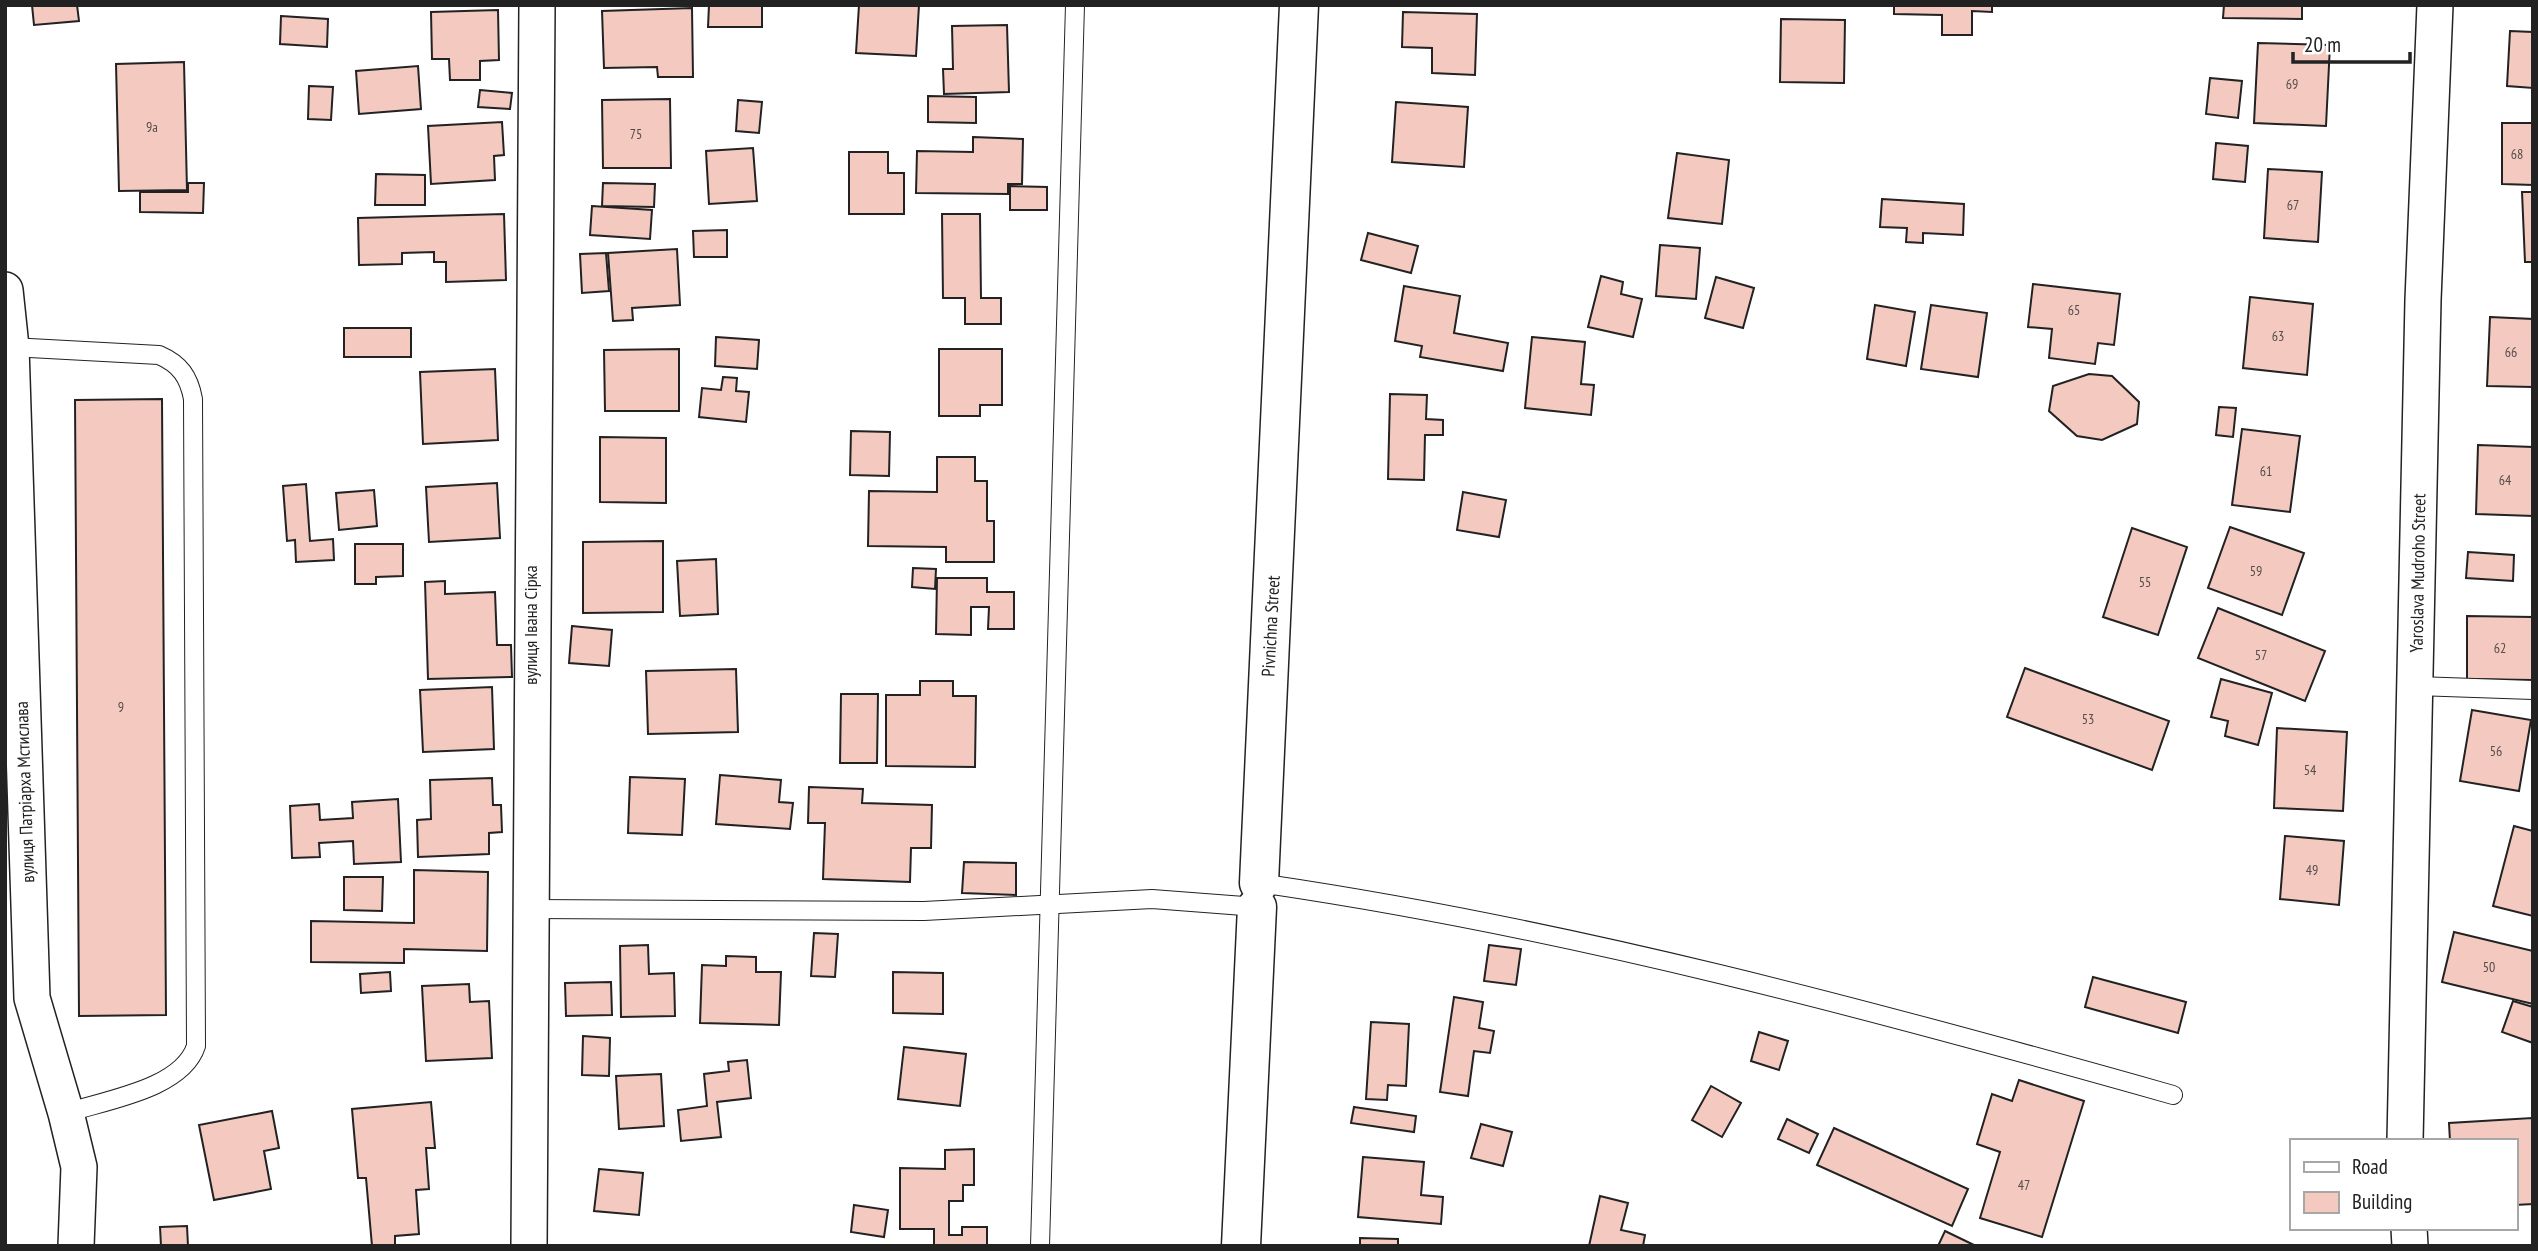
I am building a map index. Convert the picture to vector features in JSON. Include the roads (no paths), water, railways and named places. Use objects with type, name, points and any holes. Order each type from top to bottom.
[{"type":"street","name":"вулиця Івана Сірка","points":[[529,1246],[529,909],[537,5]]},
{"type":"street","name":"Pivnichna Street","points":[[1241,1246],[1299,5]]},
{"type":"street","name":"Yaroslava Mudroho Street","points":[[2404,1139],[2423,300],[2435,5]]},
{"type":"street","name":"вулиця Патріарха Мстислава","points":[[5,290],[11,347],[32,998],[79,1167],[76,1246]]},
{"type":"lane","points":[[1040,1246],[1075,5]]},
{"type":"lane","points":[[11,347],[159,355],[180,367],[191,387],[193,399],[196,1046],[188,1063],[174,1076],[66,1113]]},
{"type":"lane","points":[[2416,686],[2533,690]]},
{"type":"lane","points":[[529,909],[924,911],[1258,895],[1482,919],[1913,1022],[2173,1095]]}]
